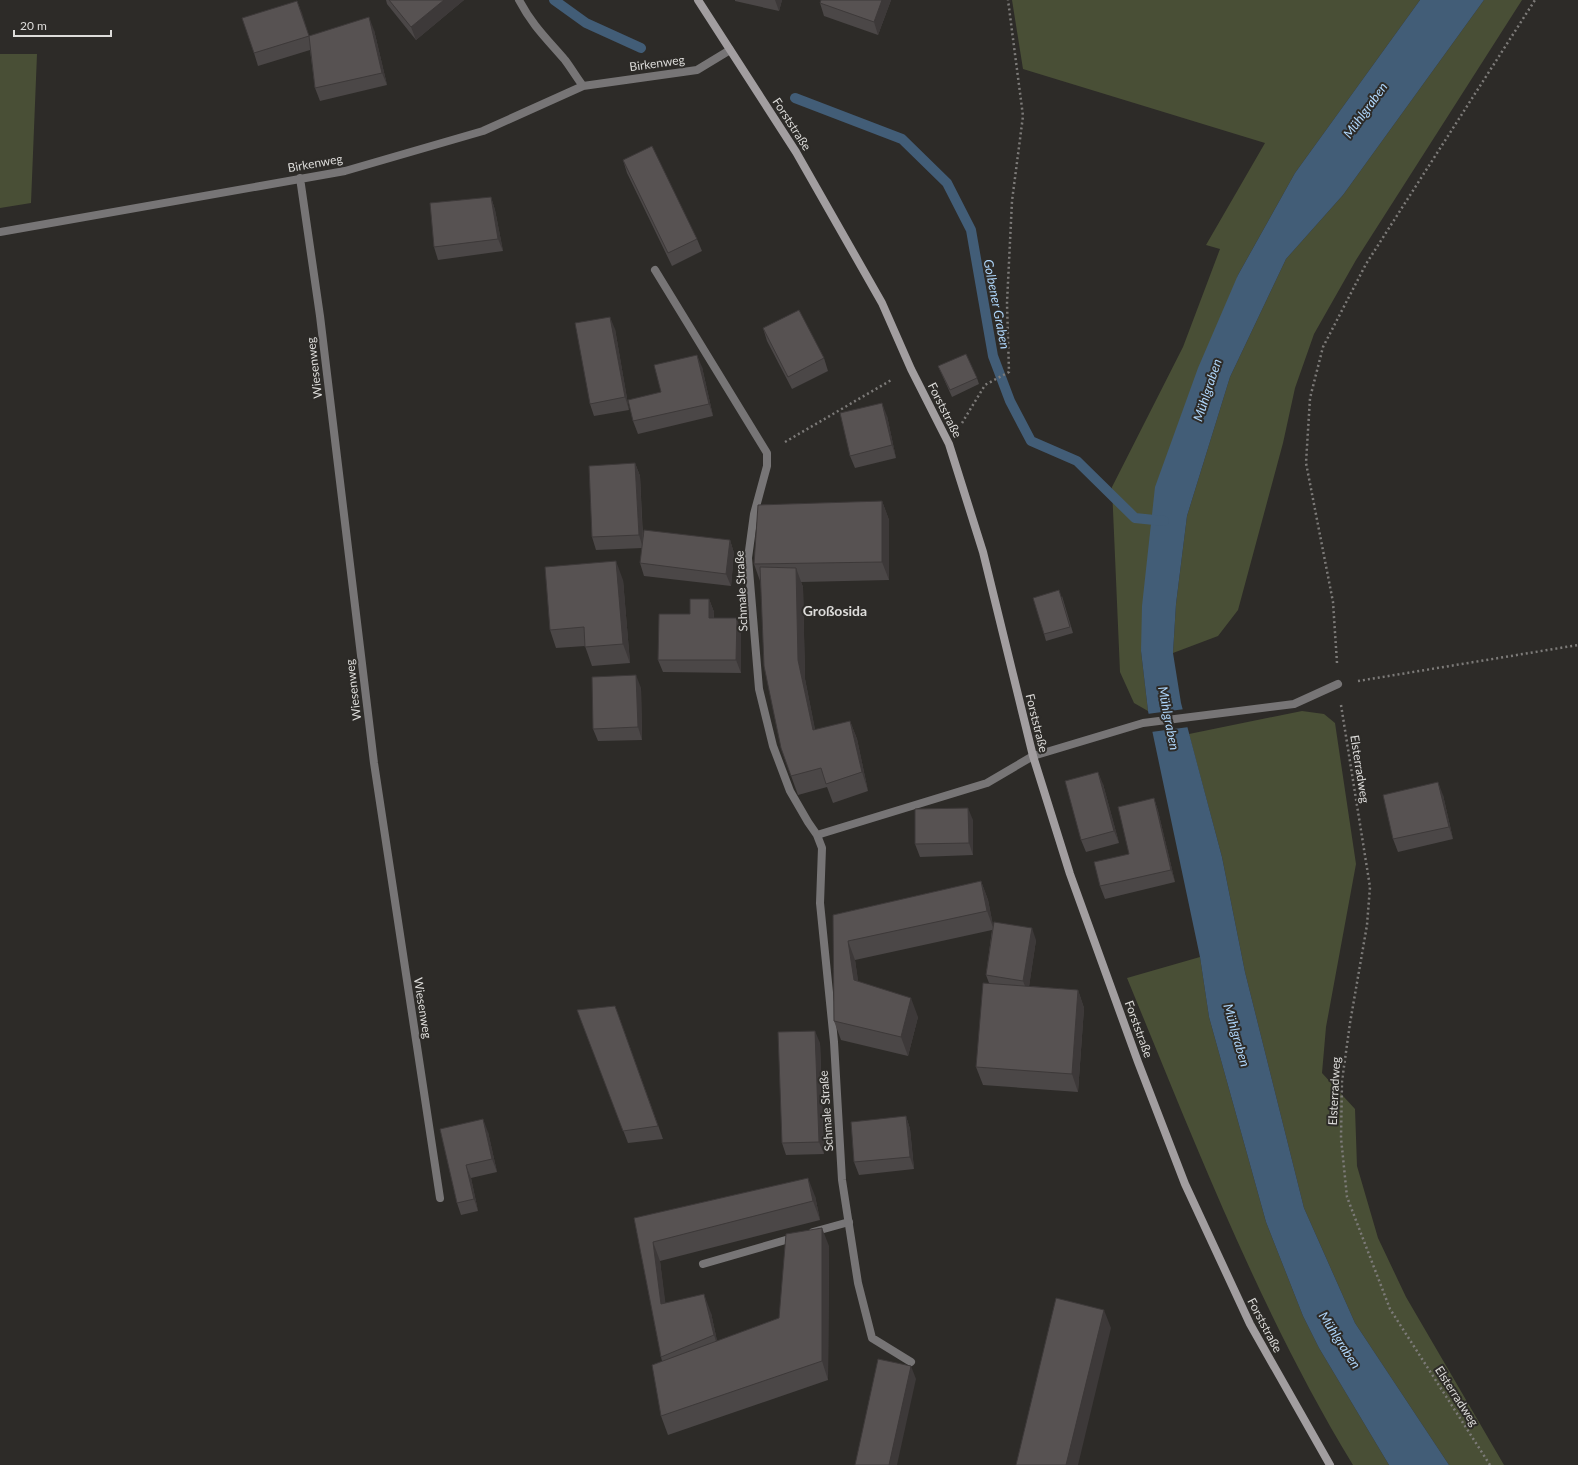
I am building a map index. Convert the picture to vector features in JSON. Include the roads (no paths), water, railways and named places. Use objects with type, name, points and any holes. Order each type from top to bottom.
[{"type":"street","points":[[519,0],[528,17],[546,41],[565,61],[583,86]]},
{"type":"street","name":"Forststraße","points":[[698,0],[796,152],[878,296],[911,369],[949,444],[983,552],[1033,756],[1070,874],[1136,1055],[1185,1184],[1250,1324],[1330,1465]]},
{"type":"street","name":"Birkenweg","points":[[0,232],[345,171],[483,132],[583,86],[697,70],[730,50]]},
{"type":"street","name":"Wiesenweg","points":[[300,178],[320,316],[374,763],[440,1198]]},
{"type":"street","name":"Schmale Straße","points":[[655,270],[767,453],[767,466],[754,514],[748,558],[759,689],[773,746],[790,791],[808,822],[818,835],[822,848],[820,903],[834,1042],[842,1180],[858,1282],[872,1338],[911,1362]]},
{"type":"street","points":[[818,835],[987,783],[1033,756],[1143,723],[1294,704],[1338,684]]},
{"type":"street","points":[[703,1264],[849,1222]]},
{"type":"water","name":"Mühlgraben","points":[[1420,0],[1484,0],[1343,195],[1286,259],[1230,377],[1187,516],[1176,604],[1173,653],[1181,703],[1222,857],[1245,972],[1304,1208],[1355,1323],[1449,1465],[1389,1465],[1319,1348],[1303,1316],[1266,1222],[1209,1017],[1200,957],[1148,711],[1141,651],[1142,606],[1155,487],[1198,368],[1238,275],[1295,173]]},
{"type":"waterway","name":"Golbener Graben","points":[[554,0],[586,23],[641,48]]},
{"type":"waterway","name":"Golbener Graben","points":[[795,98],[902,139],[947,183],[971,230],[993,356],[1010,401],[1031,441],[1077,461],[1135,518],[1164,521]]},
{"type":"district","name":"Großosida","points":[[835,610]]}]
